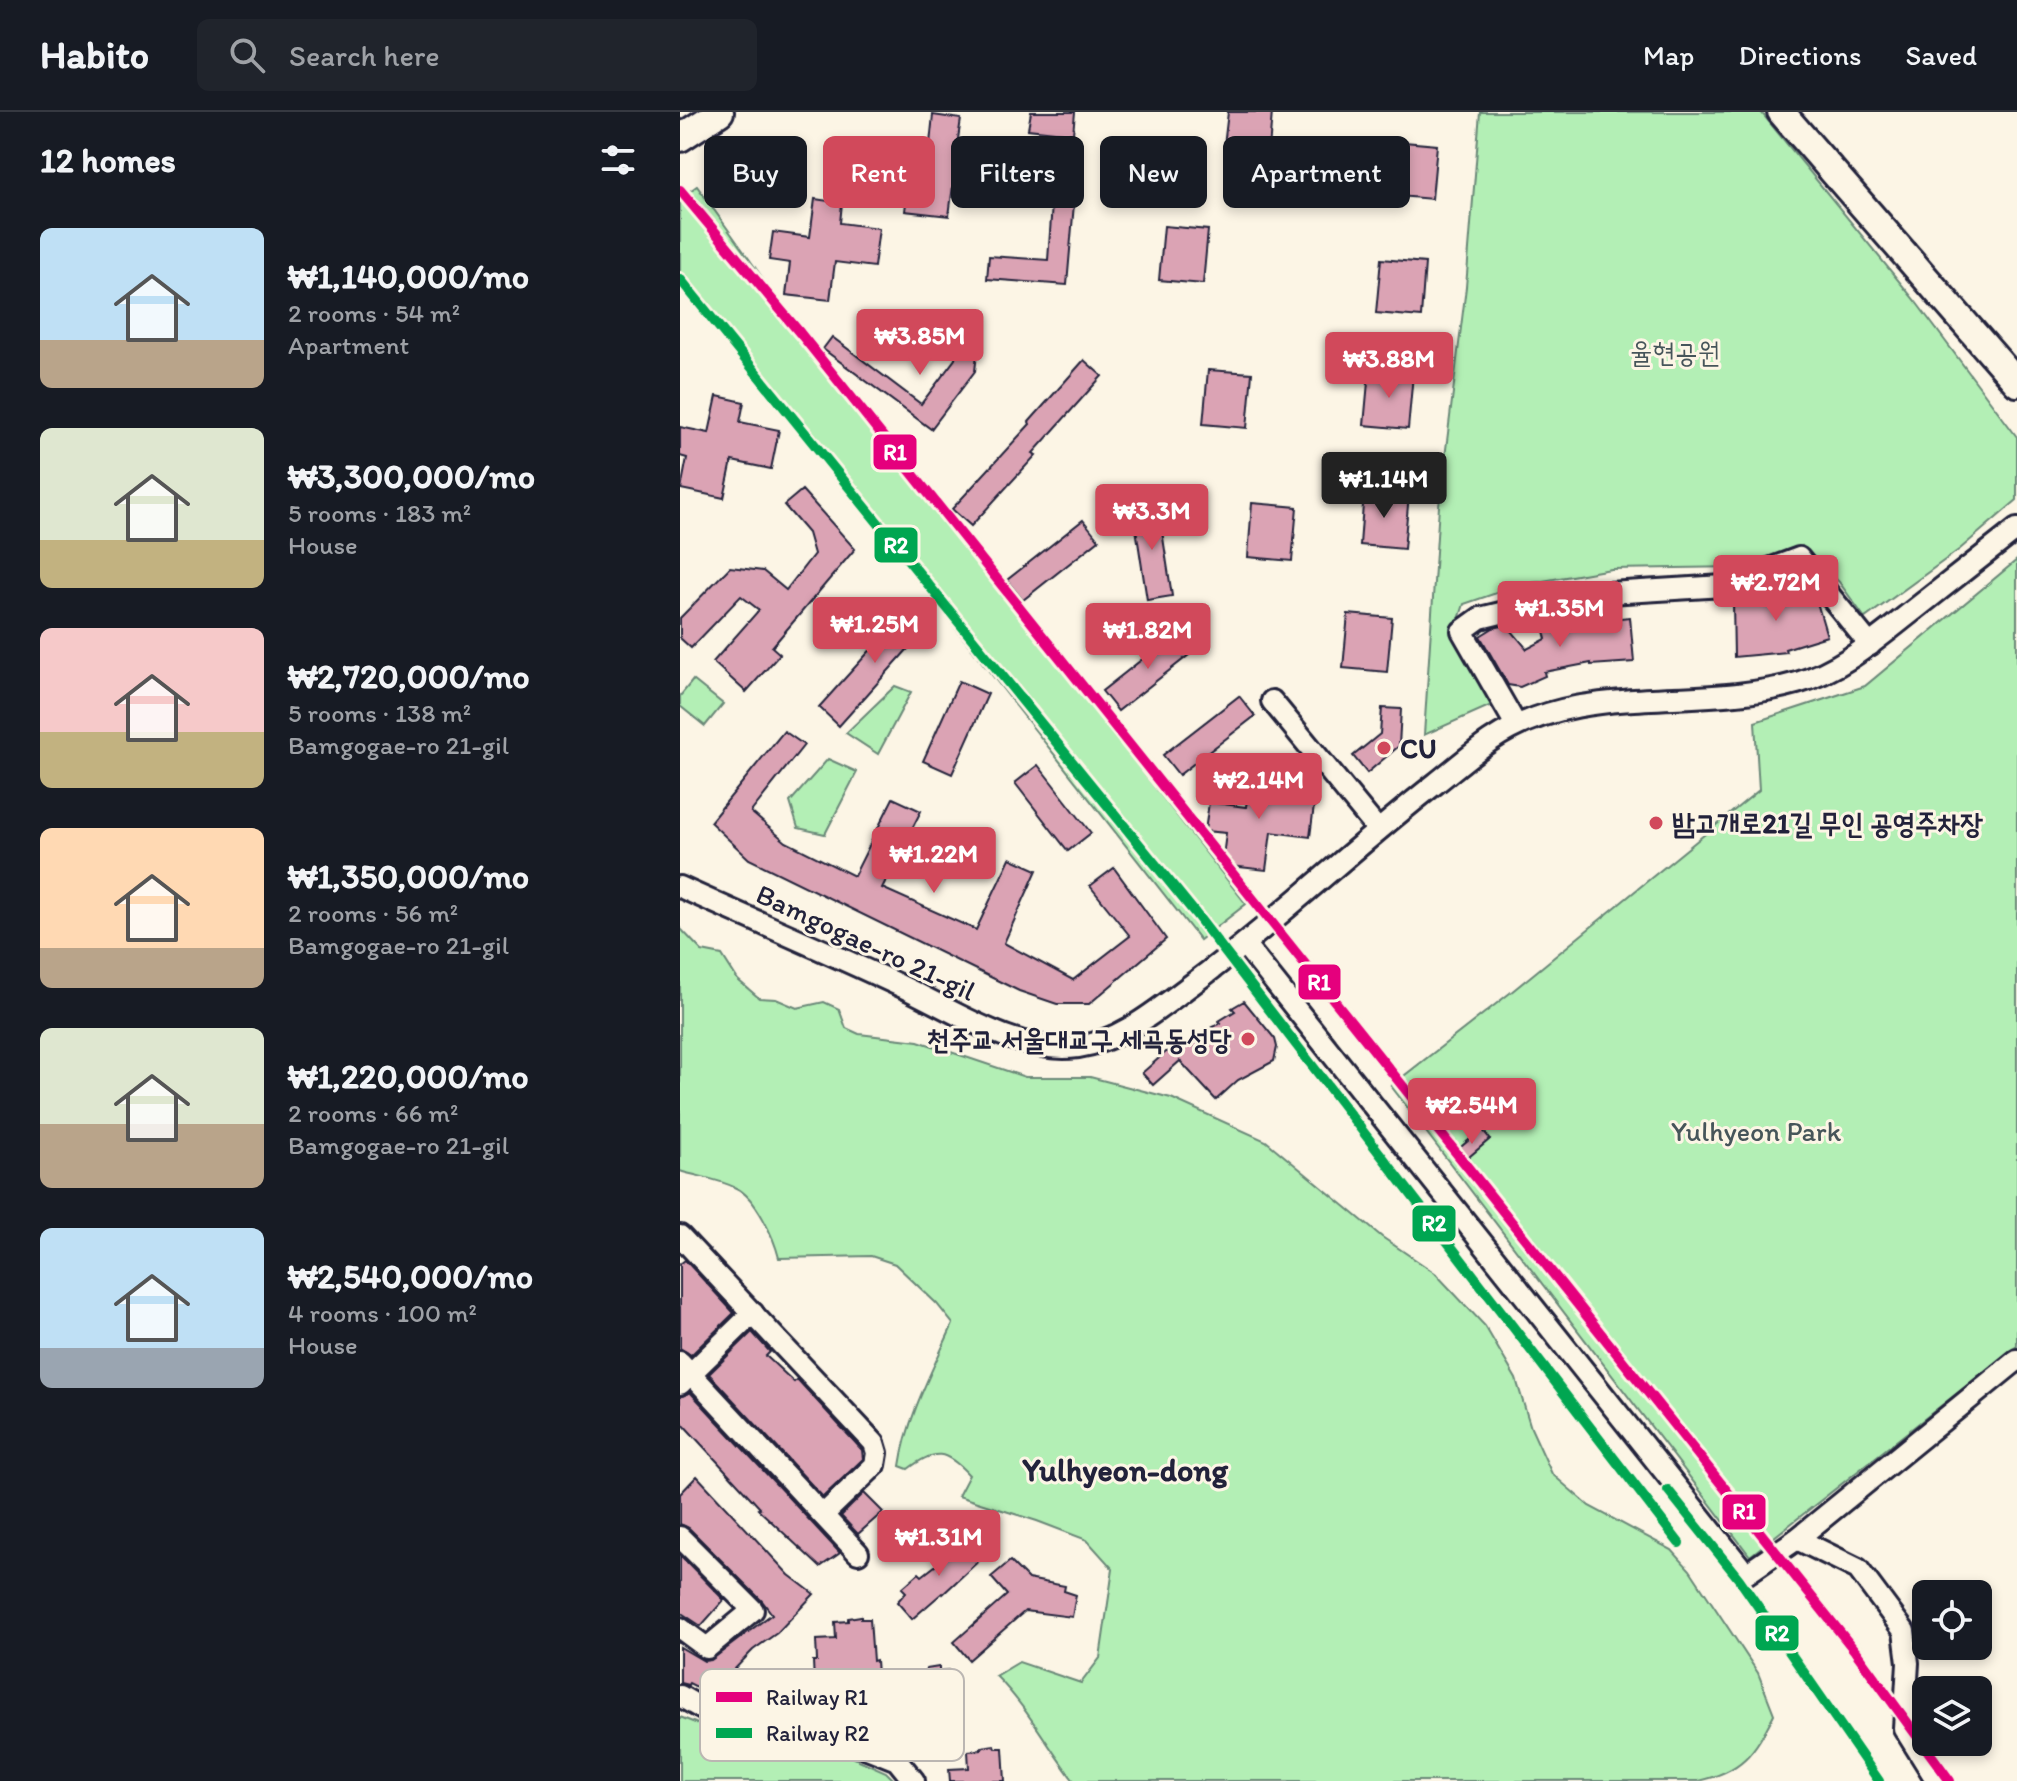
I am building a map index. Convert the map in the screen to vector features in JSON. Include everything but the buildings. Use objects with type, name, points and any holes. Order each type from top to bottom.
[{"type":"main road","points":[[680,138],[720,112]]},
{"type":"main road","points":[[1781,112],[2017,383]]},
{"type":"street","name":"Bamgogae-ro 21-gil","points":[[680,887],[985,1027],[1045,1048],[1102,1042],[1143,1020],[1245,945],[1378,830],[1489,742],[1516,725],[1542,713],[1588,704],[1744,693],[1797,683],[1832,670],[1870,645],[2017,529]]},
{"type":"street","points":[[1516,725],[1462,631],[1480,618],[1576,595],[1724,586],[1799,558],[1870,645]]},
{"type":"street","points":[[1272,701],[1378,830]]},
{"type":"street","points":[[1245,945],[1746,1574],[1797,1539],[2017,1360]]},
{"type":"street","points":[[680,1236],[874,1443],[877,1453],[875,1465],[823,1515]]},
{"type":"street","points":[[753,1313],[684,1374],[858,1553]]},
{"type":"street","points":[[680,1537],[753,1610],[707,1648],[680,1628]]},
{"type":"street","points":[[1797,1539],[1858,1569],[1904,1631],[1908,1663],[1904,1728],[1937,1781]]},
{"type":"street","points":[[680,1696],[700,1708]]},
{"type":"street","points":[[898,1761],[914,1781]]},
{"type":"green space","name":"율현공원","points":[[1480,112],[1761,112],[1916,302],[2017,437],[2017,500],[1960,549],[1865,618],[1839,582],[1802,546],[1739,567],[1611,569],[1520,585],[1464,604],[1454,635],[1496,703],[1424,735],[1439,506],[1466,287]]},
{"type":"green space","points":[[697,186],[704,196],[704,208],[713,208],[829,371],[1246,904],[1200,940],[823,460],[680,287],[680,198]]},
{"type":"green space","name":"Yulhyeon Park","points":[[2017,560],[2017,1346],[1750,1556],[1391,1086],[1759,790],[1755,722],[1865,686]]},
{"type":"green space","points":[[693,680],[723,704],[705,726],[680,706],[680,696]]},
{"type":"green space","points":[[895,686],[911,692],[878,754],[846,733]]},
{"type":"green space","points":[[828,759],[857,772],[825,834],[798,828],[790,802]]},
{"type":"green space","points":[[680,928],[702,951],[722,955],[738,980],[759,998],[776,999],[797,1008],[824,1002],[839,1009],[846,1028],[859,1034],[918,1041],[1025,1077],[1090,1077],[1171,1098],[1266,1141],[1382,1237],[1435,1273],[1485,1326],[1516,1379],[1531,1428],[1552,1474],[1589,1506],[1672,1550],[1690,1570],[1758,1673],[1774,1714],[1753,1750],[1726,1772],[1698,1781],[1074,1781],[996,1676],[1019,1662],[1081,1683],[1100,1658],[1113,1569],[1087,1540],[958,1496],[969,1475],[947,1457],[933,1455],[908,1469],[900,1466],[915,1411],[953,1324],[895,1264],[871,1256],[779,1258],[763,1219],[743,1193],[723,1182],[680,1171]]},
{"type":"green space","points":[[680,1717],[700,1725],[700,1761],[861,1761],[886,1772],[895,1781],[680,1781]]},
{"type":"rail line","name":"R1","points":[[680,190],[800,333],[1855,1651],[1950,1781]]},
{"type":"rail line","name":"R2","points":[[680,279],[1195,913],[1679,1543]]},
{"type":"rail line","name":"R2","points":[[1668,1490],[1739,1579],[1879,1781]]},
{"type":"place","name":"CU","points":[[1384,748]]},
{"type":"place","name":"밤고개로21길 무인 공영주차장","points":[[1656,823]]},
{"type":"place","name":"천주교 서울대교구 세곡동성당","points":[[1248,1039]]},
{"type":"district","name":"Yulhyeon-dong","points":[[1125,1470]]}]
